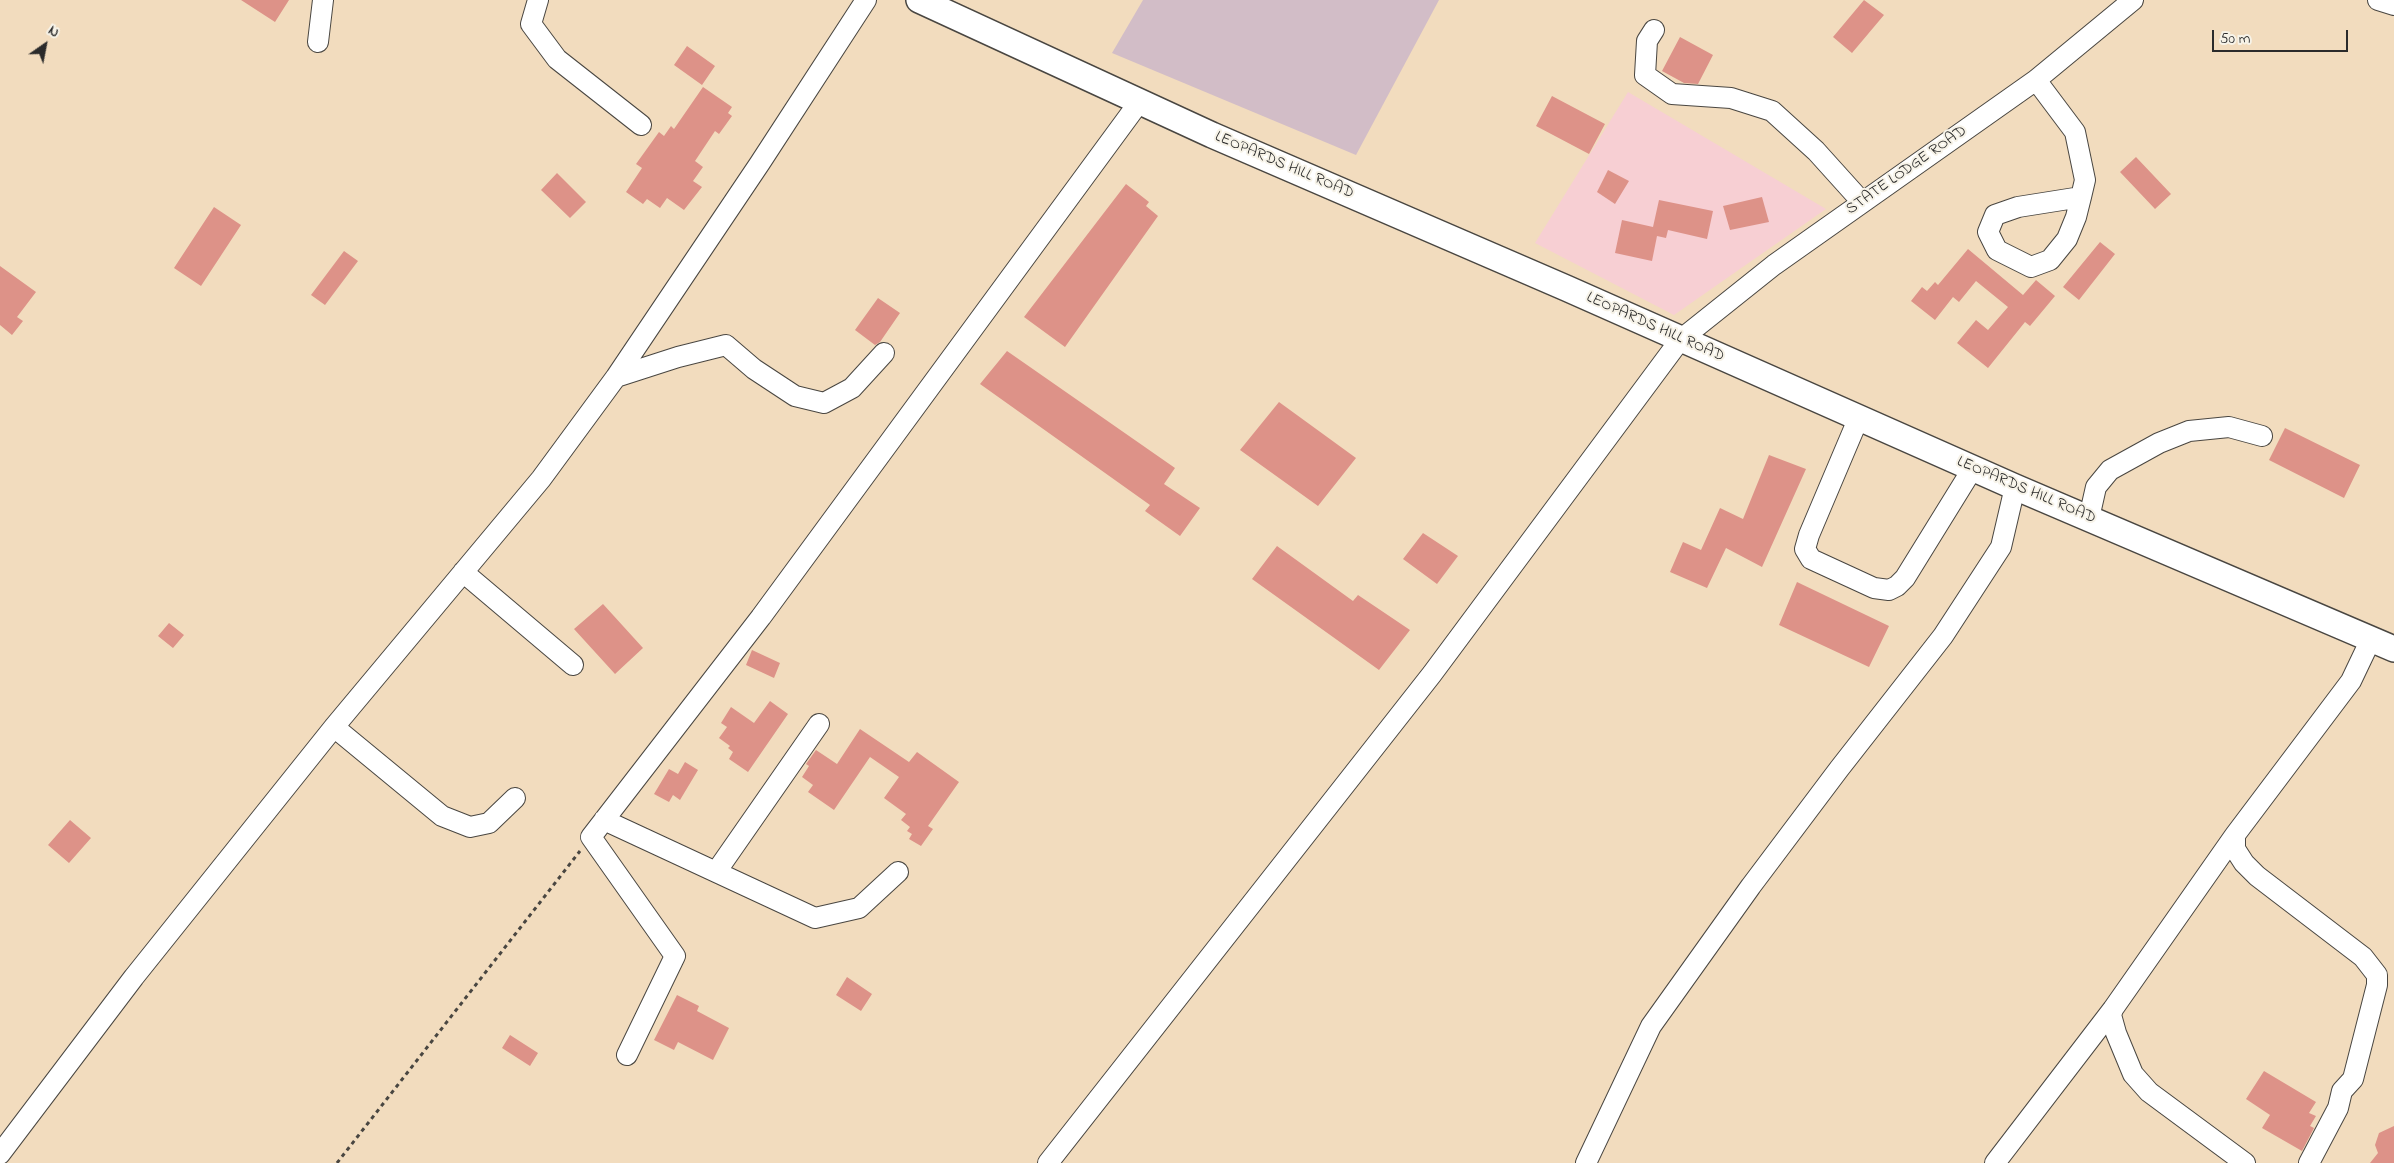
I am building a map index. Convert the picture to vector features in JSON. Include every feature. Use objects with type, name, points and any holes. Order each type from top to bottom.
[{"type":"main road","name":"LEOPARDS HILL ROAD","points":[[919,0],[1212,135],[2015,487],[2394,649]]},
{"type":"street","points":[[318,42],[323,0]]},
{"type":"street","points":[[538,0],[531,24],[557,59],[641,125]]},
{"type":"street","points":[[0,1154],[134,977],[334,728],[541,479],[616,377],[760,163],[866,0]]},
{"type":"street","name":"STATE LODGE ROAD","points":[[1048,1163],[1432,674],[1680,340],[1774,265],[2036,80],[2133,0]]},
{"type":"street","points":[[2378,0],[2394,5]]},
{"type":"street","points":[[1654,30],[1647,41],[1646,75],[1672,94],[1731,98],[1772,111],[1816,151],[1862,202]]},
{"type":"street","points":[[2036,80],[2075,132],[2085,180],[2081,197],[2076,217],[2067,239],[2050,260],[2031,267],[1997,250],[1988,232],[1995,215],[2018,207],[2081,197]]},
{"type":"street","points":[[628,1056],[675,956],[591,837],[766,609],[1140,101]]},
{"type":"street","points":[[616,377],[678,357],[726,345],[754,369],[795,396],[824,403],[852,388],[884,354]]},
{"type":"street","points":[[1859,418],[1809,535],[1805,549],[1811,558],[1874,588],[1889,590],[1897,586],[1905,578],[1972,468]]},
{"type":"street","points":[[2089,518],[2096,487],[2110,470],[2159,443],[2189,431],[2229,428],[2262,436]]},
{"type":"street","points":[[1586,1163],[1651,1026],[1756,879],[1838,769],[1943,636],[2001,547],[2015,487]]},
{"type":"street","points":[[463,572],[573,665]]},
{"type":"street","points":[[1995,1163],[2113,1009],[2235,835],[2351,681],[2371,639]]},
{"type":"street","points":[[716,872],[819,724]]},
{"type":"street","points":[[334,728],[442,816],[470,827],[489,823],[515,798]]},
{"type":"street","points":[[604,820],[815,918],[859,908],[898,872]]},
{"type":"street","points":[[2235,835],[2235,849],[2244,863],[2257,876],[2363,957],[2377,974],[2377,985],[2353,1078],[2342,1091],[2338,1108],[2309,1163]]},
{"type":"street","points":[[2113,1009],[2110,1015],[2116,1033],[2134,1074],[2149,1092],[2245,1163]]},
{"type":"path","points":[[337,1163],[591,837]]},
{"type":"shaded area","points":[[1143,0],[1439,0],[1356,155],[1112,53]]},
{"type":"shaded area","points":[[1628,92],[1826,209],[1674,315],[1535,243]]},
{"type":"building","points":[[241,0],[289,0],[275,22]]},
{"type":"building","points":[[1864,0],[1884,15],[1852,53],[1833,37]]},
{"type":"building","points":[[1680,37],[1713,55],[1698,84],[1684,83],[1662,71]]},
{"type":"building","points":[[687,46],[715,66],[702,85],[674,65]]},
{"type":"building","points":[[703,87],[732,107],[728,113],[732,116],[719,134],[715,131],[695,161],[703,167],[693,181],[702,187],[684,210],[667,198],[660,208],[647,199],[643,204],[626,192],[642,168],[636,164],[659,132],[664,136],[671,126],[674,129]]},
{"type":"building","points":[[1552,96],[1605,124],[1589,154],[1536,126]]},
{"type":"building","points":[[2136,157],[2171,194],[2155,209],[2120,172]]},
{"type":"building","points":[[1608,170],[1629,181],[1615,204],[1597,192]]},
{"type":"building","points":[[557,173],[586,202],[570,218],[541,190]]},
{"type":"building","points":[[1126,184],[1149,202],[1146,206],[1158,216],[1065,347],[1024,317]]},
{"type":"building","points":[[1762,197],[1769,222],[1730,230],[1723,206]]},
{"type":"building","points":[[1659,200],[1713,211],[1707,239],[1668,230],[1666,238],[1657,236],[1652,261],[1615,253],[1622,220],[1653,227]]},
{"type":"building","points":[[214,207],[241,225],[201,286],[174,268]]},
{"type":"building","points":[[2100,242],[2115,254],[2079,300],[2063,287]]},
{"type":"building","points":[[1968,249],[2023,295],[2036,280],[2055,296],[2030,326],[2025,322],[1988,368],[1957,343],[1976,320],[1988,330],[2008,307],[1976,281],[1959,302],[1953,297],[1935,320],[1911,301],[1922,287],[1927,291],[1935,282],[1938,285]]},
{"type":"building","points":[[344,251],[358,261],[325,305],[311,295]]},
{"type":"building","points":[[0,266],[36,292],[17,317],[23,321],[12,335],[0,325]]},
{"type":"building","points":[[878,298],[900,313],[880,342],[875,345],[855,330]]},
{"type":"building","points":[[1007,351],[1175,468],[1164,484],[1200,508],[1180,536],[1145,511],[1150,505],[980,384]]},
{"type":"building","points":[[1279,402],[1356,458],[1318,506],[1240,450]]},
{"type":"building","points":[[2285,428],[2360,465],[2344,498],[2269,460]]},
{"type":"building","points":[[1769,455],[1806,469],[1762,567],[1726,548],[1707,588],[1670,572],[1683,542],[1701,550],[1720,508],[1743,519]]},
{"type":"building","points":[[1423,533],[1458,556],[1437,584],[1403,559]]},
{"type":"building","points":[[1277,546],[1353,601],[1358,595],[1410,630],[1379,670],[1252,579]]},
{"type":"building","points":[[1797,582],[1889,626],[1869,667],[1779,625]]},
{"type":"building","points":[[603,604],[643,648],[615,674],[574,629]]},
{"type":"building","points":[[169,623],[184,635],[173,648],[158,636]]},
{"type":"building","points":[[752,650],[780,663],[774,678],[746,665]]},
{"type":"building","points":[[770,701],[788,714],[748,772],[729,759],[733,752],[728,748],[730,746],[719,738],[727,727],[721,723],[731,707],[754,723]]},
{"type":"building","points":[[860,729],[909,762],[917,752],[959,782],[928,826],[933,829],[921,846],[909,839],[912,834],[907,831],[910,827],[901,820],[906,814],[884,798],[899,777],[870,757],[834,810],[808,792],[813,785],[802,777],[809,766],[806,764],[816,750],[837,764]]},
{"type":"building","points":[[685,762],[698,770],[680,800],[673,795],[669,802],[654,794],[669,769],[678,774]]},
{"type":"building","points":[[70,820],[91,838],[69,863],[48,845]]},
{"type":"building","points":[[847,977],[872,994],[861,1011],[836,995]]},
{"type":"building","points":[[677,995],[699,1006],[697,1011],[729,1028],[713,1060],[678,1042],[674,1050],[654,1040]]},
{"type":"building","points":[[510,1035],[538,1053],[530,1066],[502,1048]]},
{"type":"building","points":[[2264,1071],[2316,1102],[2309,1113],[2316,1116],[2310,1126],[2314,1128],[2302,1151],[2262,1128],[2270,1115],[2246,1099]]},
{"type":"building","points":[[2394,1126],[2394,1163],[2370,1163],[2378,1153],[2375,1145],[2379,1133]]}]
